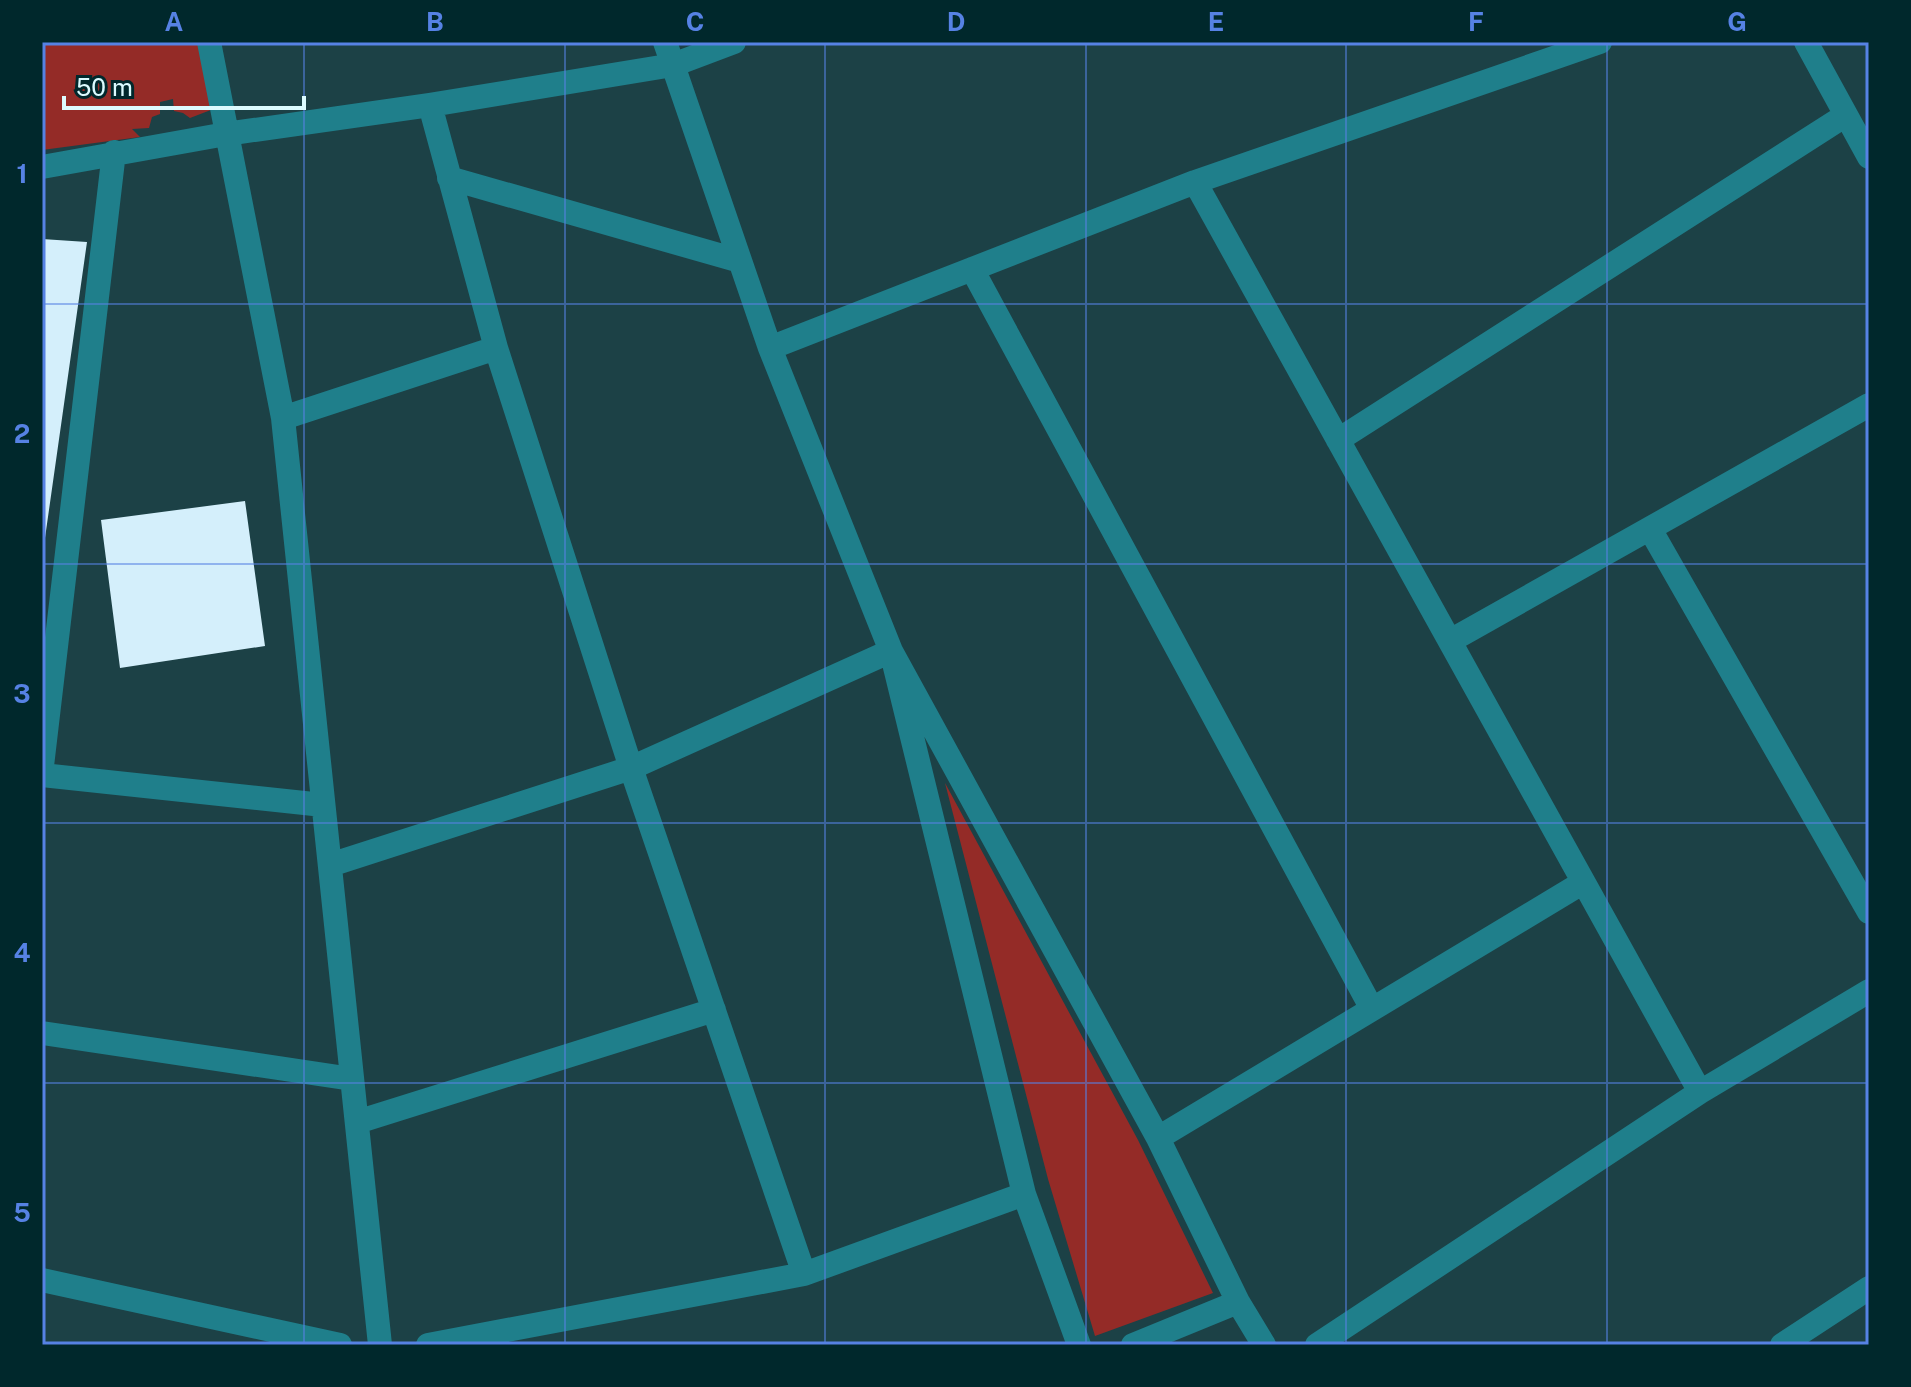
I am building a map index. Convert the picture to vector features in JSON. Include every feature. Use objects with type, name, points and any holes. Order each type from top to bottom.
[{"type":"street","points":[[209,42],[283,418],[380,1345]]},
{"type":"street","points":[[42,167],[226,134],[430,105],[669,53],[734,42]]},
{"type":"street","points":[[770,348],[1195,182],[1600,42]]},
{"type":"street","points":[[1806,42],[1869,157]]},
{"type":"street","points":[[669,53],[770,348],[891,651],[1158,1138],[1238,1302],[1264,1345]]},
{"type":"street","points":[[430,105],[496,348],[631,768],[804,1274]]},
{"type":"street","points":[[1338,440],[1846,115]]},
{"type":"street","points":[[42,766],[114,152]]},
{"type":"street","points":[[449,178],[740,261]]},
{"type":"street","points":[[1195,182],[1700,1092]]},
{"type":"street","points":[[972,269],[1372,1009]]},
{"type":"street","points":[[283,418],[496,348]]},
{"type":"street","points":[[1450,641],[1868,407]]},
{"type":"street","points":[[1650,529],[1869,912]]},
{"type":"street","points":[[330,865],[631,768],[891,651]]},
{"type":"street","points":[[891,651],[1024,1194],[1079,1345]]},
{"type":"street","points":[[42,775],[323,805]]},
{"type":"street","points":[[1158,1138],[1582,883]]},
{"type":"street","points":[[1317,1345],[1700,1092],[1869,991]]},
{"type":"street","points":[[357,1122],[714,1010]]},
{"type":"street","points":[[42,1033],[352,1079]]},
{"type":"street","points":[[428,1345],[804,1274],[1024,1194]]},
{"type":"street","points":[[42,1280],[340,1345]]},
{"type":"street","points":[[1782,1345],[1869,1288]]},
{"type":"street","points":[[1133,1345],[1238,1302]]},
{"type":"shaded area","points":[[42,42],[200,42],[216,108],[190,118],[174,111],[173,99],[160,102],[160,114],[152,117],[149,128],[132,129],[140,137],[42,150]]},
{"type":"shaded area","points":[[945,783],[1138,1140],[1213,1293],[1095,1336],[1048,1179]]},
{"type":"building","points":[[42,239],[87,242],[45,538],[42,537]]},
{"type":"building","points":[[245,501],[265,646],[120,668],[101,520]]}]
